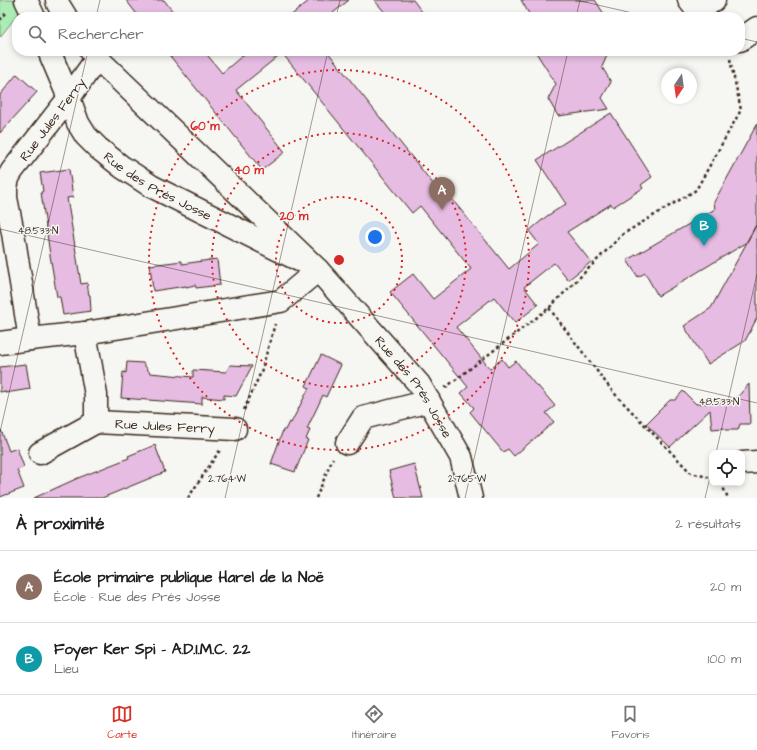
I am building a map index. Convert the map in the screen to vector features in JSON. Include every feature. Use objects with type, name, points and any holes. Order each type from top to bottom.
[{"type":"street","points":[[26,0],[32,12]]},
{"type":"street","points":[[57,0],[63,12]]},
{"type":"street","points":[[745,39],[757,28]]},
{"type":"street","name":"Rue des Prés Josse","points":[[51,56],[78,123],[86,136],[122,168],[151,186],[318,270]]},
{"type":"street","name":"Rue Jules Ferry","points":[[30,339],[6,198],[8,178],[69,98],[93,56]]},
{"type":"street","name":"Rue des Prés Josse","points":[[95,56],[318,270],[419,384],[461,457],[471,498]]},
{"type":"street","points":[[0,343],[85,333],[282,301],[318,270]]},
{"type":"street","name":"Rue Jules Ferry","points":[[85,333],[96,395],[96,422]]},
{"type":"street","points":[[347,443],[362,418],[429,401]]},
{"type":"street","name":"Rue Jules Ferry","points":[[40,454],[96,422],[235,429]]},
{"type":"street","points":[[745,463],[757,462]]},
{"type":"path","points":[[429,401],[548,308],[624,234],[696,190],[741,110],[736,56]]},
{"type":"path","points":[[188,498],[235,429],[261,372],[282,301]]},
{"type":"path","points":[[548,308],[613,392],[691,473],[709,477]]},
{"type":"path","points":[[316,498],[334,457],[347,443]]},
{"type":"path","points":[[722,486],[728,498]]},
{"type":"green space","points":[[0,0],[29,0],[20,12],[12,12],[12,22],[0,37]]},
{"type":"building","points":[[126,0],[164,0],[173,12],[135,12]]},
{"type":"building","points":[[310,0],[349,0],[334,12],[295,12]]},
{"type":"building","points":[[374,0],[413,0],[422,12],[385,12]]},
{"type":"building","points":[[521,0],[595,0],[603,12],[528,12]]},
{"type":"building","points":[[170,56],[208,56],[222,73],[242,56],[278,56],[236,90],[285,152],[262,170]]},
{"type":"building","points":[[284,56],[331,56],[434,185],[438,182],[509,269],[539,244],[529,231],[547,216],[566,204],[537,160],[611,113],[652,177],[641,185],[643,188],[613,207],[611,204],[567,232],[591,262],[568,280],[554,263],[524,287],[538,305],[515,323],[494,297],[456,327],[490,369],[502,359],[508,367],[516,361],[555,406],[546,413],[554,422],[514,456],[508,449],[503,452],[470,412],[474,408],[461,393],[468,387],[390,292],[413,274],[433,299],[471,269],[420,206],[412,213]]},
{"type":"building","points":[[538,56],[607,56],[602,67],[611,82],[602,98],[609,109],[558,116],[548,99],[556,84]]},
{"type":"building","points":[[17,74],[37,92],[0,133],[0,95]]},
{"type":"building","points":[[757,124],[757,223],[746,243],[658,296],[645,273],[638,277],[627,260],[715,209],[714,202]]},
{"type":"building","points":[[69,169],[73,197],[67,198],[81,284],[87,283],[90,295],[91,311],[63,315],[60,297],[57,297],[50,255],[41,192],[43,191],[40,173]]},
{"type":"building","points":[[757,224],[757,318],[745,341],[708,364],[684,326],[711,308]]},
{"type":"building","points":[[217,259],[220,285],[196,288],[195,285],[153,291],[150,265],[182,261],[182,264]]},
{"type":"building","points":[[321,355],[341,365],[326,397],[323,395],[307,429],[310,430],[306,439],[308,440],[295,472],[271,464],[283,430],[285,430],[289,422],[291,423],[309,388],[306,386]]},
{"type":"building","points":[[127,362],[143,363],[150,373],[193,377],[193,370],[226,372],[230,365],[252,366],[236,396],[224,395],[224,399],[202,397],[202,404],[121,398],[123,372],[126,373]]},
{"type":"building","points":[[26,364],[30,389],[5,393],[5,391],[0,392],[0,367]]},
{"type":"building","points":[[749,384],[750,424],[740,424],[738,430],[725,430],[724,428],[712,429],[710,410],[670,447],[646,424],[670,400],[675,400],[683,391],[696,404],[734,401]]},
{"type":"building","points":[[0,430],[9,451],[17,448],[24,467],[17,470],[24,488],[0,497]]},
{"type":"building","points":[[155,445],[165,472],[102,498],[34,498],[78,478],[129,458],[128,456]]},
{"type":"building","points":[[414,464],[423,498],[396,498],[389,471]]},
{"type":"place","name":"École primaire publique Harel de la Noë","points":[[442,210]]},
{"type":"place","name":"Foyer Ker Spi - A.D.I.M.C. 22","points":[[704,246]]}]
